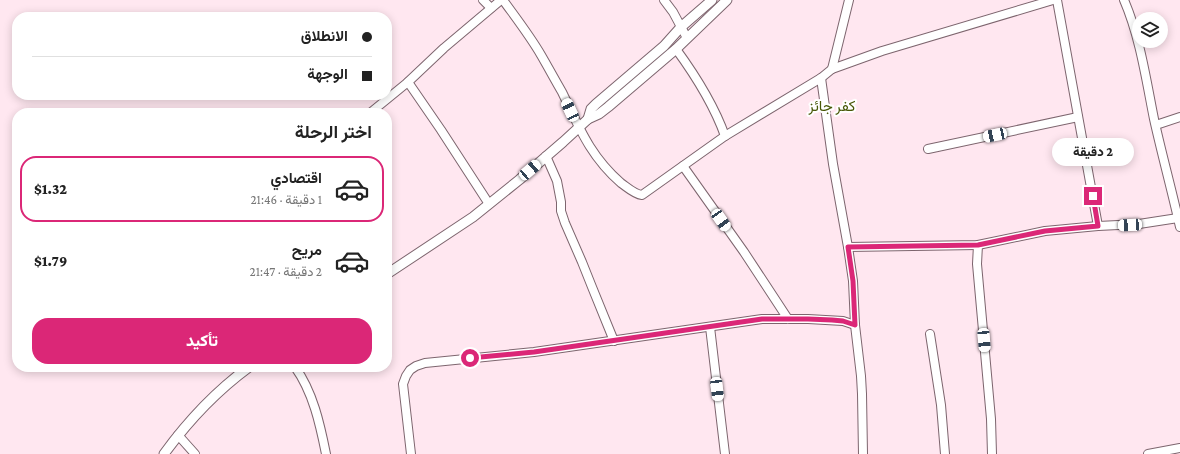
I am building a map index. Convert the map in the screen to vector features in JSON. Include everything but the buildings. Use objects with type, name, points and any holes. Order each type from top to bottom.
[{"type":"street","points":[[483,0],[491,8]]},
{"type":"street","points":[[392,95],[444,48],[502,0],[525,30],[540,54],[562,93],[578,127],[598,160],[625,186],[642,195],[725,136],[822,78],[832,69],[882,51],[1053,0]]},
{"type":"street","points":[[664,0],[673,12],[687,38]]},
{"type":"street","points":[[588,119],[596,104],[664,46],[681,27],[712,0]]},
{"type":"street","points":[[392,271],[473,217],[578,127],[608,107],[676,49],[727,0]]},
{"type":"street","points":[[832,69],[849,0]]},
{"type":"street","points":[[1057,0],[1098,226]]},
{"type":"street","points":[[1124,0],[1136,36],[1180,227]]},
{"type":"street","points":[[676,49],[711,104],[725,136]]},
{"type":"street","points":[[822,78],[833,164],[853,281],[855,325],[862,382],[863,454]]},
{"type":"street","points":[[408,82],[489,204]]},
{"type":"street","points":[[376,108],[386,100]]},
{"type":"street","points":[[928,149],[1078,117]]},
{"type":"street","points":[[1156,125],[1180,117]]},
{"type":"street","points":[[546,156],[557,181],[561,211],[565,223],[614,341]]},
{"type":"street","points":[[684,166],[744,252],[788,319]]},
{"type":"street","points":[[848,247],[978,245],[1045,231],[1139,224],[1178,218]]},
{"type":"street","points":[[978,245],[977,264],[990,411],[992,454]]},
{"type":"street","points":[[411,454],[403,384],[406,376],[413,368],[425,363],[534,352],[752,320],[832,320],[843,321],[855,325]]},
{"type":"street","points":[[710,327],[725,454]]},
{"type":"street","points":[[930,334],[941,405],[945,454]]},
{"type":"street","points":[[164,454],[178,435],[212,398],[242,372]]},
{"type":"street","points":[[298,372],[312,399],[326,454]]},
{"type":"street","points":[[178,435],[195,454]]},
{"type":"street","points":[[1148,454],[1180,448]]},
{"type":"district","name":"كفر جائز","points":[[832,106]]},
{"type":"route","points":[[470,358],[534,352],[762,319],[832,320],[843,321],[855,325],[853,281],[848,247],[978,245],[1045,231],[1098,226],[1093,196]]}]
